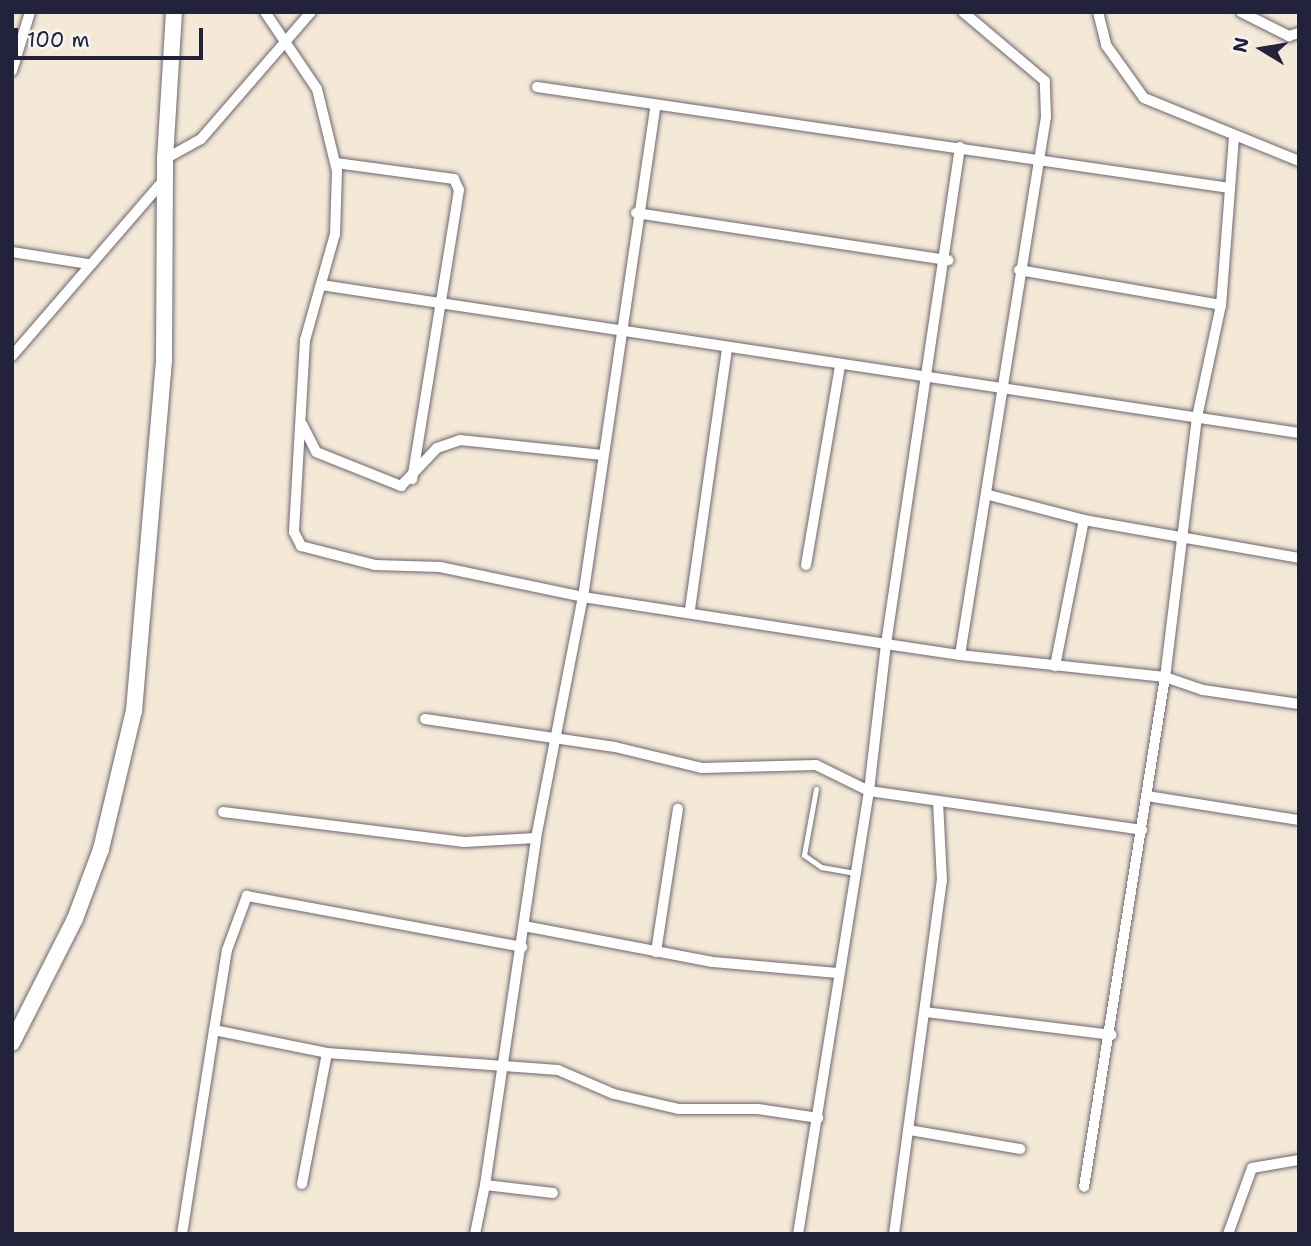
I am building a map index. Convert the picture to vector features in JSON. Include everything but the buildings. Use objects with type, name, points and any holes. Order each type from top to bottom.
[{"type":"street","points":[[12,71],[30,12]]},
{"type":"street","points":[[12,1043],[75,919],[101,849],[134,711],[164,359],[164,180],[174,12]]},
{"type":"street","points":[[265,12],[288,40],[326,110],[336,163],[335,234],[305,340],[294,532],[301,546],[375,565],[440,567],[583,597],[690,609],[960,655],[1166,677],[1203,690],[1299,704]]},
{"type":"street","points":[[165,159],[201,139],[311,12]]},
{"type":"street","points":[[960,655],[989,495],[1001,390],[1038,159],[1045,82],[963,12]]},
{"type":"street","points":[[1098,12],[1106,45],[1144,99],[1299,161]]},
{"type":"street","points":[[1241,12],[1289,36],[1299,33]]},
{"type":"street","points":[[537,87],[655,108],[960,147],[1230,188]]},
{"type":"street","points":[[475,1234],[522,947],[536,838],[583,597],[636,213],[655,108]]},
{"type":"street","points":[[1084,1187],[1112,1035],[1166,677],[1197,417],[1221,305],[1234,137]]},
{"type":"street","points":[[798,1234],[869,791],[886,644],[926,381],[948,260],[960,147]]},
{"type":"street","points":[[336,163],[454,179],[459,190],[412,479]]},
{"type":"street","points":[[12,356],[164,180]]},
{"type":"street","points":[[636,213],[948,260]]},
{"type":"street","points":[[12,252],[89,264]]},
{"type":"street","points":[[1019,270],[1221,305]]},
{"type":"street","points":[[321,285],[926,381],[1299,433]]},
{"type":"street","points":[[690,609],[727,350]]},
{"type":"street","points":[[806,565],[840,367]]},
{"type":"street","points":[[301,423],[316,452],[368,477],[401,486],[412,479],[437,448],[460,440],[602,455]]},
{"type":"street","points":[[989,495],[1084,520],[1299,558]]},
{"type":"street","points":[[1055,666],[1084,520]]},
{"type":"street","points":[[425,719],[554,738],[702,768],[816,765],[869,791],[1142,830]]},
{"type":"street","points":[[1147,796],[1299,820]]},
{"type":"street","points":[[894,1234],[942,881],[938,801]]},
{"type":"street","points":[[656,952],[678,809]]},
{"type":"street","points":[[223,812],[464,842],[536,838]]},
{"type":"street","points":[[182,1234],[227,950],[247,897],[522,947]]},
{"type":"street","points":[[524,926],[656,952],[838,973]]},
{"type":"street","points":[[925,1012],[1112,1035]]},
{"type":"street","points":[[214,1030],[327,1053],[558,1070],[614,1094],[680,1109],[758,1109],[818,1118]]},
{"type":"street","points":[[302,1184],[327,1053]]},
{"type":"street","points":[[909,1130],[1020,1149]]},
{"type":"street","points":[[1228,1234],[1252,1168],[1299,1160]]},
{"type":"street","points":[[485,1185],[553,1193]]},
{"type":"lane","points":[[816,789],[804,855],[821,867],[856,873]]}]
